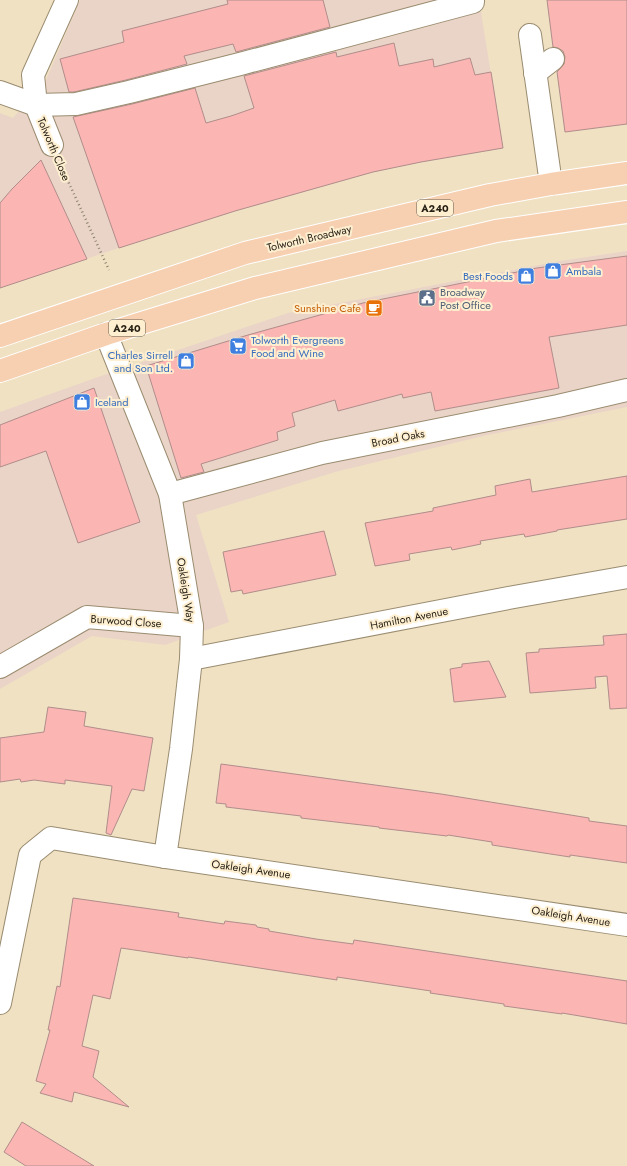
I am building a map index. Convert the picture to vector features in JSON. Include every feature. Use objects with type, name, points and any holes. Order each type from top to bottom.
[{"type":"main road","name":"Tolworth Broadway","points":[[0,336],[245,253],[490,195],[627,172]]},
{"type":"main road","name":"A240","points":[[0,371],[106,334],[255,288],[496,231],[627,212]]},
{"type":"street","name":"Tolworth Close","points":[[52,145],[36,105],[33,75],[67,0]]},
{"type":"street","points":[[0,92],[36,105],[76,104],[256,60],[473,2],[473,0]]},
{"type":"street","points":[[530,35],[551,184]]},
{"type":"street","points":[[535,73],[553,59]]},
{"type":"street","name":"Oakleigh Way","points":[[106,334],[170,494],[192,626],[191,659],[181,749],[165,857]]},
{"type":"street","name":"Broad Oaks","points":[[170,494],[322,453],[558,406],[627,390]]},
{"type":"street","name":"Hamilton Avenue","points":[[191,659],[514,597],[627,577]]},
{"type":"street","name":"Burwood Close","points":[[0,667],[87,617],[192,626]]},
{"type":"street","name":"Oakleigh Avenue","points":[[0,1003],[30,855],[51,838],[165,857],[627,925]]},
{"type":"path","name":"Tolworth Close","points":[[52,145],[120,296]]},
{"type":"shaded area","points":[[80,0],[479,0],[503,148],[373,172],[163,233],[0,288],[0,113],[13,118],[46,80]]},
{"type":"shaded area","points":[[627,251],[627,407],[483,436],[335,472],[196,515],[229,622],[165,645],[92,636],[0,689],[0,412],[98,377],[288,313],[560,261]]},
{"type":"building","points":[[227,0],[323,0],[330,27],[236,52],[233,44],[184,56],[187,64],[126,80],[69,92],[60,59],[124,42],[122,31],[228,4]]},
{"type":"building","points":[[547,0],[627,0],[627,124],[565,132],[557,72],[564,64],[565,57],[563,51],[553,47]]},
{"type":"building","points":[[394,43],[399,66],[433,59],[434,67],[470,58],[475,75],[491,72],[503,148],[373,172],[235,211],[119,248],[73,117],[195,88],[206,123],[254,108],[244,76],[336,52],[337,57]]},
{"type":"building","points":[[41,160],[87,259],[0,288],[0,203]]},
{"type":"building","points":[[627,256],[627,325],[549,337],[559,388],[435,411],[431,392],[403,398],[402,394],[338,411],[335,400],[292,413],[295,426],[277,432],[278,440],[201,464],[204,472],[181,478],[146,366],[248,335],[363,303],[537,268]]},
{"type":"building","points":[[94,388],[140,522],[78,543],[46,451],[0,467],[0,425]]},
{"type":"building","points":[[627,476],[627,519],[557,530],[525,537],[524,534],[480,541],[481,544],[452,550],[451,547],[409,554],[410,560],[375,566],[365,523],[433,511],[433,508],[496,495],[495,486],[530,479],[532,492]]},
{"type":"building","points":[[324,531],[336,575],[243,594],[242,590],[231,592],[223,552]]},
{"type":"building","points":[[627,634],[627,708],[610,709],[607,676],[595,677],[596,688],[530,693],[526,653],[539,652],[539,649],[604,645],[603,636]]},
{"type":"building","points":[[489,661],[506,697],[454,702],[450,669],[462,667],[462,664]]},
{"type":"building","points":[[48,707],[86,712],[84,726],[153,738],[144,791],[132,789],[111,835],[106,833],[112,786],[65,780],[65,784],[34,780],[21,782],[20,779],[0,782],[0,738],[44,732]]},
{"type":"building","points":[[221,764],[441,794],[589,818],[589,821],[627,826],[627,863],[570,855],[570,857],[492,845],[492,842],[448,835],[379,828],[301,818],[301,816],[226,807],[226,804],[216,803]]},
{"type":"building","points":[[73,898],[179,913],[178,917],[224,924],[225,921],[256,925],[257,927],[269,929],[269,931],[316,939],[353,944],[354,940],[627,981],[627,1024],[562,1013],[504,1006],[504,1004],[430,993],[431,991],[337,977],[337,980],[121,948],[110,999],[93,995],[82,1046],[99,1051],[93,1077],[129,1107],[74,1092],[72,1102],[40,1093],[46,1084],[36,1081],[50,1030],[48,1030],[57,986],[60,987]]},
{"type":"building","points":[[22,1122],[94,1166],[26,1166],[4,1152]]},
{"type":"place","name":"Ambala","points":[[553,271]]},
{"type":"place","name":"Best Foods","points":[[526,276]]},
{"type":"place","name":"Broadway Post Office","points":[[427,298]]},
{"type":"place","name":"Sunshine Cafe","points":[[374,308]]},
{"type":"place","name":"Tolworth Evergreens Food and Wine","points":[[238,346]]},
{"type":"place","name":"Charles Sirrell and Son Ltd.","points":[[186,361]]},
{"type":"place","name":"Iceland","points":[[82,402]]}]
